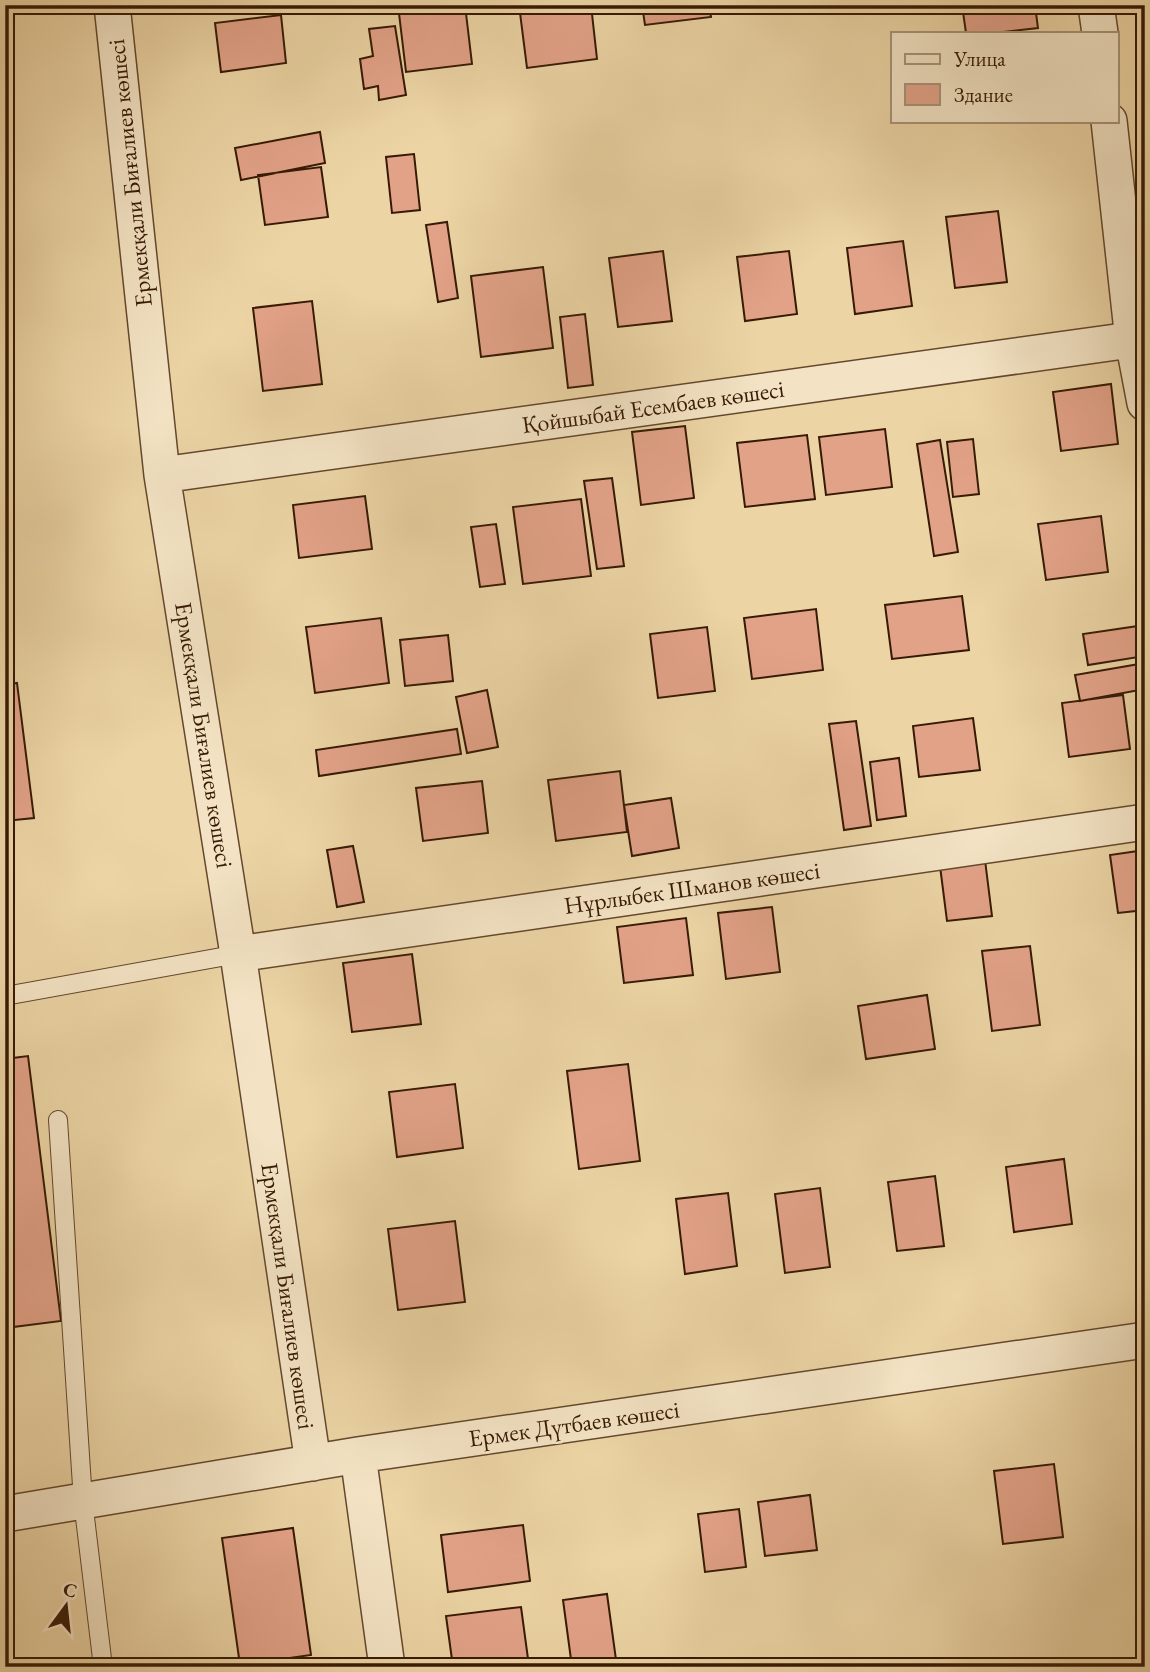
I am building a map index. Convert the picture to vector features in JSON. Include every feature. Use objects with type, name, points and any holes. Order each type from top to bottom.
[{"type":"street","name":"Ермекқали Биғалиев көшесі","points":[[112,5],[162,475],[238,954],[313,1464]]},
{"type":"street","points":[[1097,5],[1100,32]]},
{"type":"street","points":[[1109,122],[1139,339],[1145,403]]},
{"type":"street","name":"Қойшыбай Есембаев көшесі","points":[[162,475],[1139,339]]},
{"type":"street","name":"Нұрлыбек Шманов көшесі","points":[[238,954],[1145,822]]},
{"type":"street","name":"Ермек Дүтбаев көшесi","points":[[5,1514],[358,1455],[1145,1340]]},
{"type":"street","points":[[358,1455],[387,1667]]},
{"type":"lane","points":[[5,996],[238,954]]},
{"type":"lane","points":[[58,1120],[83,1502],[103,1667]]},
{"type":"building","points":[[398,5],[465,5],[472,64],[406,72]]},
{"type":"building","points":[[519,5],[591,5],[597,59],[527,68]]},
{"type":"building","points":[[642,5],[709,5],[711,17],[645,25]]},
{"type":"building","points":[[823,5],[877,5],[824,12]]},
{"type":"building","points":[[962,5],[1035,5],[1038,28],[966,32]]},
{"type":"building","points":[[281,15],[286,63],[221,72],[215,23]]},
{"type":"building","points":[[395,26],[406,95],[379,100],[378,86],[364,89],[360,59],[373,56],[369,29]]},
{"type":"building","points":[[320,132],[325,163],[241,180],[235,148]]},
{"type":"building","points":[[414,154],[420,210],[392,213],[386,157]]},
{"type":"building","points":[[321,167],[328,217],[265,225],[258,175]]},
{"type":"building","points":[[998,211],[1007,282],[955,288],[946,217]]},
{"type":"building","points":[[447,222],[458,298],[438,302],[426,225]]},
{"type":"building","points":[[903,241],[912,306],[855,314],[847,248]]},
{"type":"building","points":[[663,251],[672,321],[618,327],[609,258]]},
{"type":"building","points":[[789,251],[797,314],[745,321],[737,257]]},
{"type":"building","points":[[543,267],[553,348],[481,357],[471,276]]},
{"type":"building","points":[[312,301],[322,384],[263,391],[253,308]]},
{"type":"building","points":[[585,314],[593,385],[568,388],[560,317]]},
{"type":"building","points":[[1111,384],[1118,444],[1061,451],[1053,392]]},
{"type":"building","points":[[685,426],[694,498],[641,505],[632,432]]},
{"type":"building","points":[[885,429],[892,487],[826,495],[819,437]]},
{"type":"building","points":[[807,435],[815,499],[745,507],[737,443]]},
{"type":"building","points":[[973,439],[979,494],[953,497],[947,442]]},
{"type":"building","points":[[940,440],[958,552],[934,556],[917,444]]},
{"type":"building","points":[[612,478],[624,566],[597,569],[584,481]]},
{"type":"building","points":[[365,496],[372,549],[299,558],[293,505]]},
{"type":"building","points":[[581,499],[591,576],[523,584],[513,507]]},
{"type":"building","points":[[1101,516],[1108,572],[1046,580],[1038,524]]},
{"type":"building","points":[[496,524],[505,584],[480,587],[471,527]]},
{"type":"building","points":[[962,596],[969,650],[892,659],[885,605]]},
{"type":"building","points":[[816,609],[823,670],[752,679],[744,618]]},
{"type":"building","points":[[381,618],[389,683],[315,693],[306,627]]},
{"type":"building","points":[[1145,625],[1145,656],[1088,665],[1083,634]]},
{"type":"building","points":[[707,627],[715,691],[658,698],[650,634]]},
{"type":"building","points":[[448,635],[453,681],[405,686],[400,640]]},
{"type":"building","points":[[1145,663],[1145,689],[1080,701],[1075,675]]},
{"type":"building","points":[[17,683],[34,818],[5,821],[5,685]]},
{"type":"building","points":[[487,690],[498,747],[467,753],[456,697]]},
{"type":"building","points":[[1123,695],[1130,749],[1069,757],[1062,703]]},
{"type":"building","points":[[973,718],[980,770],[919,777],[913,726]]},
{"type":"building","points":[[856,721],[871,826],[844,830],[829,724]]},
{"type":"building","points":[[457,729],[461,754],[319,776],[316,750]]},
{"type":"building","points":[[899,758],[906,816],[877,820],[870,762]]},
{"type":"building","points":[[620,771],[627,832],[556,841],[548,780]]},
{"type":"building","points":[[482,781],[488,833],[423,841],[416,788]]},
{"type":"building","points":[[671,798],[679,848],[632,856],[624,805]]},
{"type":"building","points":[[353,846],[364,902],[337,907],[327,850]]},
{"type":"building","points":[[1145,850],[1145,910],[1118,913],[1110,855]]},
{"type":"building","points":[[985,860],[992,916],[947,921],[940,866]]},
{"type":"building","points":[[5,873],[12,929],[5,930]]},
{"type":"building","points":[[772,907],[780,972],[726,979],[718,913]]},
{"type":"building","points":[[686,918],[693,975],[624,983],[617,927]]},
{"type":"building","points":[[1030,946],[1040,1025],[992,1031],[982,951]]},
{"type":"building","points":[[412,954],[421,1024],[352,1032],[343,963]]},
{"type":"building","points":[[1145,957],[1145,1011],[1144,1011],[1137,958]]},
{"type":"building","points":[[927,995],[935,1049],[866,1059],[858,1006]]},
{"type":"building","points":[[28,1056],[61,1321],[5,1328],[5,1059]]},
{"type":"building","points":[[628,1064],[640,1161],[579,1169],[567,1071]]},
{"type":"building","points":[[455,1084],[463,1148],[397,1157],[389,1092]]},
{"type":"building","points":[[1064,1159],[1072,1224],[1014,1232],[1006,1167]]},
{"type":"building","points":[[935,1176],[944,1246],[897,1251],[888,1182]]},
{"type":"building","points":[[820,1188],[830,1267],[785,1273],[775,1194]]},
{"type":"building","points":[[728,1193],[737,1266],[685,1274],[676,1199]]},
{"type":"building","points":[[455,1221],[465,1302],[398,1310],[388,1229]]},
{"type":"building","points":[[1054,1464],[1063,1537],[1003,1544],[994,1471]]},
{"type":"building","points":[[810,1495],[817,1550],[765,1556],[758,1502]]},
{"type":"building","points":[[739,1509],[746,1567],[705,1572],[698,1514]]},
{"type":"building","points":[[523,1525],[530,1581],[448,1592],[441,1535]]},
{"type":"building","points":[[293,1528],[311,1655],[240,1665],[222,1538]]},
{"type":"building","points":[[607,1594],[617,1667],[572,1667],[563,1600]]},
{"type":"building","points":[[521,1607],[529,1666],[453,1667],[446,1616]]}]
